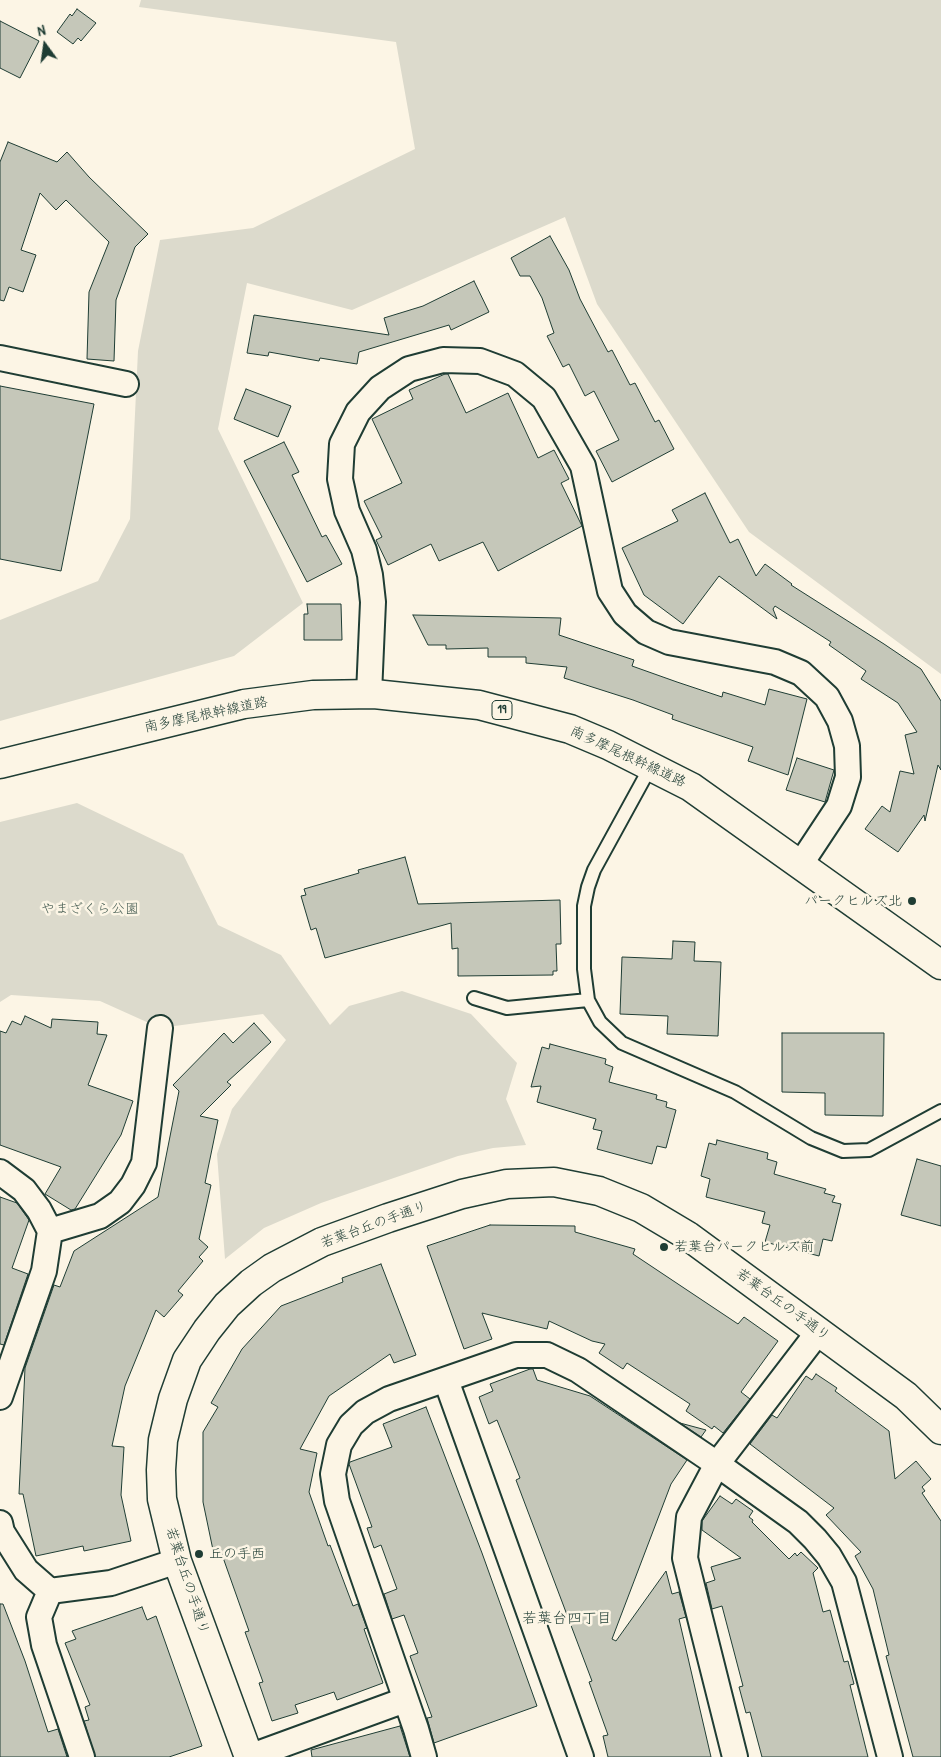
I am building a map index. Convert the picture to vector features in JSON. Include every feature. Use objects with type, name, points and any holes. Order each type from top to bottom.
[{"type":"street","points":[[0,358],[126,384]]},
{"type":"street","points":[[368,694],[373,602],[370,575],[364,550],[347,511],[340,479],[342,444],[358,412],[380,388],[409,369],[443,360],[480,361],[515,374],[544,398],[583,466],[610,592],[625,614],[646,632],[669,642],[775,662],[801,673],[827,697],[840,720],[847,746],[848,778],[839,806],[800,865]]},
{"type":"street","name":"南多摩尾根幹線道路","points":[[0,764],[244,704],[313,695],[368,694],[479,705],[529,716],[570,729],[651,766],[690,787],[941,965]]},
{"type":"street","points":[[50,1231],[100,1216],[120,1202],[133,1186],[144,1163],[160,1028]]},
{"type":"street","points":[[0,1172],[24,1190],[39,1210],[50,1231],[44,1271],[0,1397]]},
{"type":"street","name":"若葉台丘の手通り","points":[[249,1757],[177,1561],[162,1498],[161,1470],[164,1440],[173,1399],[188,1360],[227,1305],[251,1283],[272,1268],[322,1242],[462,1194],[507,1184],[554,1182],[599,1191],[641,1208],[688,1236],[906,1396],[941,1430]]},
{"type":"street","points":[[735,1757],[685,1558],[689,1517],[717,1464],[819,1331]]},
{"type":"street","points":[[424,1757],[337,1502],[333,1474],[339,1445],[351,1425],[365,1412],[389,1399],[516,1356],[546,1355],[578,1370],[717,1464],[798,1522],[829,1556],[844,1582],[853,1610],[890,1757]]},
{"type":"street","points":[[446,1380],[581,1757]]},
{"type":"street","points":[[0,1523],[2,1532],[26,1570],[50,1590],[111,1583],[177,1561]]},
{"type":"street","points":[[50,1590],[39,1617],[44,1645],[82,1757]]},
{"type":"street","points":[[249,1757],[405,1700]]},
{"type":"lane","points":[[651,766],[594,870],[588,887],[584,924],[584,969],[588,1000],[600,1022],[622,1043],[735,1092],[811,1138],[843,1151],[869,1150],[941,1111]]},
{"type":"lane","points":[[474,998],[507,1008],[588,1000]]},
{"type":"green space","points":[[141,0],[941,0],[941,674],[749,532],[597,304],[565,217],[352,310],[247,283],[218,429],[303,603],[234,656],[0,721],[0,620],[98,581],[130,519],[138,351],[160,240],[253,228],[415,149],[396,42],[139,7]]},
{"type":"green space","name":"やまざくら公園","points":[[77,803],[183,854],[218,925],[281,955],[330,1025],[349,1006],[402,991],[471,1014],[517,1063],[506,1099],[526,1145],[493,1148],[458,1156],[321,1203],[264,1228],[225,1259],[217,1154],[232,1109],[286,1040],[263,1014],[160,1028],[100,1001],[11,995],[0,1002],[0,822]]},
{"type":"building","points":[[77,9],[96,23],[81,41],[78,38],[73,44],[57,32],[70,14],[72,16]]},
{"type":"building","points":[[0,21],[39,41],[20,78],[0,68]]},
{"type":"building","points":[[8,142],[57,162],[67,152],[89,177],[148,234],[135,247],[116,300],[114,361],[87,359],[89,292],[109,242],[66,200],[56,210],[40,193],[21,250],[36,255],[23,292],[9,287],[4,301],[0,300],[0,162]]},
{"type":"building","points":[[550,236],[569,270],[580,299],[608,352],[612,350],[630,385],[635,383],[655,422],[659,420],[674,449],[612,482],[596,451],[619,440],[594,391],[585,396],[569,364],[563,367],[547,336],[554,333],[542,298],[530,276],[520,276],[511,258]]},
{"type":"building","points":[[474,281],[489,312],[451,330],[449,325],[359,352],[357,364],[320,358],[319,361],[269,352],[268,356],[247,353],[254,315],[389,335],[384,318],[423,306]]},
{"type":"building","points":[[448,374],[466,413],[508,393],[538,458],[554,450],[569,479],[561,483],[582,526],[498,571],[483,542],[439,561],[431,544],[388,565],[376,540],[382,537],[364,501],[402,483],[372,419],[413,399],[409,390]]},
{"type":"building","points":[[0,386],[94,404],[61,571],[0,559]]},
{"type":"building","points":[[246,389],[291,406],[278,437],[234,419]]},
{"type":"building","points":[[284,442],[299,472],[292,475],[322,537],[326,535],[342,564],[307,582],[244,461]]},
{"type":"building","points":[[705,493],[730,543],[738,539],[756,576],[765,564],[791,585],[921,669],[941,701],[941,770],[938,765],[925,821],[924,815],[898,852],[865,829],[882,806],[890,812],[900,771],[914,774],[905,735],[917,732],[898,703],[861,679],[866,671],[829,645],[831,642],[775,606],[773,609],[777,619],[719,576],[683,624],[644,595],[622,548],[678,521],[672,510]]},
{"type":"building","points":[[307,604],[341,604],[342,640],[304,640],[304,614],[308,614]]},
{"type":"building","points":[[413,615],[561,618],[559,635],[634,660],[632,666],[722,697],[723,692],[765,705],[769,689],[807,699],[788,775],[748,761],[753,747],[672,719],[673,715],[633,700],[564,678],[567,667],[526,663],[526,657],[488,657],[488,648],[446,649],[446,645],[428,645]]},
{"type":"building","points":[[797,758],[834,770],[825,802],[786,790]]},
{"type":"building","points":[[405,857],[418,904],[560,900],[561,944],[556,944],[557,971],[553,971],[553,975],[458,976],[458,948],[452,949],[451,923],[325,958],[316,928],[311,930],[301,896],[306,895],[304,889],[359,873],[358,870]]},
{"type":"building","points":[[673,941],[695,942],[694,961],[721,962],[718,1036],[667,1034],[668,1016],[620,1014],[622,957],[672,959]]},
{"type":"building","points":[[25,1016],[51,1028],[52,1019],[98,1022],[97,1034],[107,1035],[88,1085],[133,1101],[121,1135],[75,1209],[71,1210],[45,1194],[61,1167],[0,1145],[0,1031],[6,1033],[12,1021],[21,1025]]},
{"type":"building","points":[[254,1023],[271,1042],[227,1082],[231,1085],[200,1116],[218,1120],[205,1183],[211,1185],[199,1239],[208,1247],[199,1257],[203,1261],[178,1291],[183,1295],[164,1317],[156,1310],[125,1386],[112,1446],[124,1447],[121,1495],[131,1541],[84,1551],[83,1546],[36,1556],[23,1494],[19,1494],[25,1368],[54,1285],[60,1287],[74,1251],[158,1197],[179,1091],[173,1085],[224,1033],[233,1043]]},
{"type":"building","points":[[782,1033],[884,1033],[883,1116],[825,1115],[825,1093],[782,1092]]},
{"type":"building","points":[[550,1044],[606,1059],[605,1064],[613,1067],[609,1082],[657,1095],[656,1099],[667,1102],[666,1107],[676,1110],[666,1148],[657,1146],[652,1164],[597,1149],[602,1131],[593,1129],[596,1119],[537,1102],[541,1086],[531,1087],[542,1047],[549,1049]]},
{"type":"building","points":[[717,1140],[768,1153],[767,1159],[777,1162],[774,1174],[826,1189],[824,1193],[835,1196],[832,1202],[841,1204],[832,1241],[823,1239],[819,1256],[765,1242],[770,1225],[762,1223],[765,1212],[706,1197],[710,1179],[701,1176],[709,1143],[716,1145]]},
{"type":"building","points":[[917,1159],[941,1166],[941,1226],[901,1215]]},
{"type":"building","points":[[0,1197],[17,1203],[29,1220],[12,1268],[28,1274],[4,1345],[0,1344]]},
{"type":"building","points":[[490,1225],[575,1226],[575,1232],[635,1249],[633,1254],[738,1324],[744,1317],[778,1341],[741,1392],[750,1399],[723,1433],[714,1426],[712,1429],[686,1411],[690,1404],[627,1363],[623,1369],[599,1353],[605,1344],[592,1341],[549,1321],[547,1329],[482,1313],[492,1339],[464,1349],[427,1246]]},
{"type":"building","points":[[381,1264],[416,1355],[394,1363],[390,1354],[329,1396],[300,1449],[317,1453],[309,1492],[328,1546],[330,1545],[353,1606],[358,1604],[367,1628],[364,1629],[383,1683],[337,1700],[334,1692],[295,1705],[298,1713],[272,1721],[259,1683],[263,1682],[245,1632],[249,1631],[220,1549],[213,1550],[203,1502],[203,1432],[218,1407],[211,1403],[242,1349],[281,1306],[343,1282],[342,1278]]},
{"type":"building","points":[[533,1369],[537,1380],[590,1396],[687,1460],[671,1484],[612,1639],[616,1641],[666,1571],[672,1594],[679,1592],[686,1617],[679,1619],[711,1757],[608,1757],[603,1736],[608,1735],[589,1682],[592,1681],[516,1480],[520,1478],[497,1420],[489,1424],[479,1397],[493,1391],[490,1384]]},
{"type":"building","points":[[816,1374],[837,1388],[835,1391],[889,1431],[895,1479],[916,1461],[931,1479],[922,1487],[925,1491],[922,1493],[941,1521],[941,1757],[913,1757],[886,1656],[889,1655],[873,1589],[855,1556],[861,1552],[826,1515],[834,1508],[750,1444],[772,1415],[777,1418],[806,1376],[812,1380]]},
{"type":"building","points":[[426,1407],[482,1553],[537,1706],[434,1743],[427,1718],[432,1717],[410,1656],[418,1653],[404,1615],[392,1619],[384,1594],[397,1589],[381,1545],[374,1548],[367,1528],[372,1527],[349,1464],[392,1447],[383,1424]]},
{"type":"building","points":[[680,1423],[706,1430],[701,1437]]},
{"type":"building","points":[[720,1496],[732,1504],[736,1499],[753,1511],[749,1517],[753,1520],[752,1522],[789,1559],[795,1553],[797,1556],[801,1552],[818,1568],[813,1573],[823,1612],[830,1610],[844,1662],[848,1661],[854,1684],[850,1685],[868,1757],[762,1757],[750,1712],[746,1713],[739,1687],[743,1686],[722,1606],[712,1609],[706,1583],[715,1580],[711,1567],[741,1558],[702,1530],[702,1521]]},
{"type":"building","points":[[0,1604],[3,1604],[25,1661],[48,1732],[58,1729],[67,1757],[0,1757]]},
{"type":"building","points":[[142,1607],[147,1620],[156,1616],[202,1746],[169,1757],[95,1757],[84,1721],[89,1720],[85,1707],[90,1705],[65,1643],[76,1639],[72,1631]]},
{"type":"building","points":[[400,1726],[410,1757],[312,1757],[311,1750]]},
{"type":"place","name":"パークヒルズ北","points":[[912,901]]},
{"type":"place","name":"若葉台パークヒルズ前","points":[[664,1247]]},
{"type":"place","name":"丘の手西","points":[[199,1554]]},
{"type":"district","name":"若葉台四丁目","points":[[567,1619]]}]
